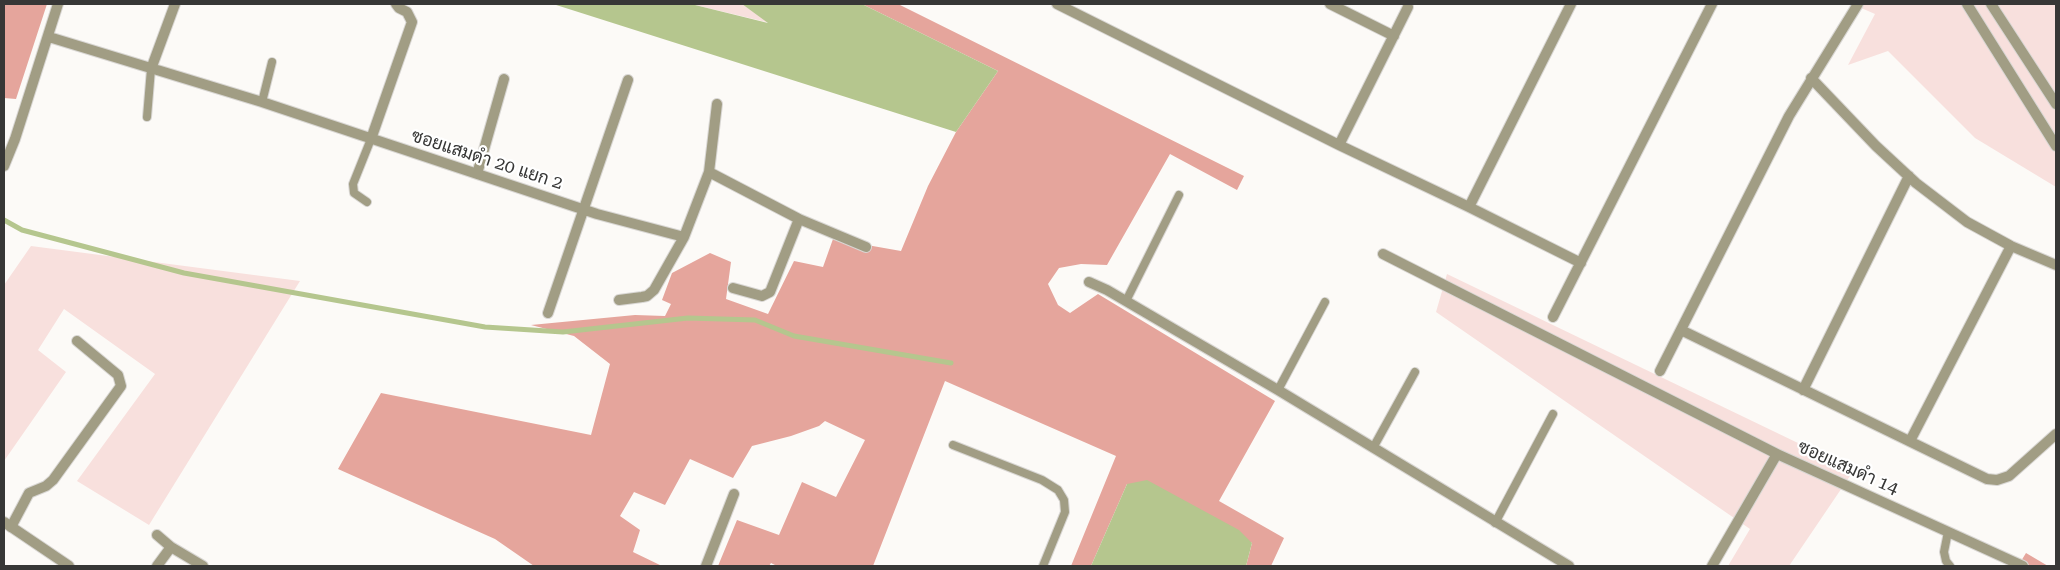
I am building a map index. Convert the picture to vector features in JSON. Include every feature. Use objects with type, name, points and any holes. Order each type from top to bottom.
[{"type":"street","points":[[4,166],[15,139],[34,74],[49,37],[58,4]]},
{"type":"street","points":[[151,70],[175,4]]},
{"type":"street","points":[[371,139],[412,22],[407,12],[396,4]]},
{"type":"street","points":[[1056,4],[1581,263]]},
{"type":"street","points":[[1330,4],[1394,36]]},
{"type":"street","points":[[1553,317],[1712,4]]},
{"type":"street","points":[[1660,371],[1789,116],[1858,4]]},
{"type":"street","points":[[1967,4],[2056,146]]},
{"type":"street","points":[[1991,4],[2056,104]]},
{"type":"street","points":[[1469,207],[1568,5]]},
{"type":"street","points":[[1339,145],[1408,7]]},
{"type":"street","name":"ซอยแสมดำ 20 แยก 2","points":[[49,37],[151,70],[262,102],[597,214],[684,237]]},
{"type":"street","points":[[1811,78],[1876,146],[1909,176],[1967,222],[2011,246],[2056,265]]},
{"type":"street","points":[[477,174],[504,79]]},
{"type":"street","points":[[548,313],[628,80]]},
{"type":"street","points":[[619,300],[647,296],[654,290],[684,237],[710,172],[717,104]]},
{"type":"street","points":[[710,172],[800,219],[866,247]]},
{"type":"street","points":[[1803,390],[1909,176]]},
{"type":"street","points":[[734,288],[762,296],[770,292],[800,219]]},
{"type":"street","points":[[1910,441],[2011,246]]},
{"type":"street","points":[[1383,254],[1777,454]]},
{"type":"street","points":[[1090,282],[1278,390],[1495,523],[1569,566]]},
{"type":"street","points":[[1681,330],[1987,479],[1997,480],[2014,472],[2056,434]]},
{"type":"street","points":[[64,565],[7,525],[29,493],[46,486],[53,480],[121,386],[122,383],[118,375],[77,341]]},
{"type":"street","name":"ซอยแสมดำ 14","points":[[1712,566],[1777,454],[2023,566]]},
{"type":"street","points":[[706,566],[734,494]]},
{"type":"street","points":[[157,535],[171,547],[203,566]]},
{"type":"street","points":[[157,566],[171,547]]},
{"type":"lane","points":[[262,102],[272,62]]},
{"type":"lane","points":[[147,117],[151,70]]},
{"type":"lane","points":[[367,202],[354,193],[353,184],[371,139]]},
{"type":"lane","points":[[1126,302],[1179,195]]},
{"type":"lane","points":[[1278,390],[1325,302]]},
{"type":"lane","points":[[1373,448],[1415,372]]},
{"type":"lane","points":[[1495,523],[1553,414]]},
{"type":"lane","points":[[953,445],[1042,480],[1058,490],[1064,500],[1064,512],[1043,566]]},
{"type":"lane","points":[[1948,532],[1944,552],[1946,561],[1950,566]]},
{"type":"shaded area","points":[[4,4],[47,4],[16,99],[4,98]]},
{"type":"shaded area","points":[[553,4],[691,4],[768,23],[742,4],[862,4],[998,71],[956,132]]},
{"type":"shaded area","points":[[691,4],[742,4],[770,23]]},
{"type":"shaded area","points":[[862,4],[898,4],[1244,176],[1237,190],[1170,154],[1107,265],[1081,264],[1059,268],[1048,284],[1058,305],[1070,313],[1098,294],[1275,401],[1219,501],[1284,538],[1271,566],[1246,566],[1252,543],[1127,484],[1091,566],[1071,566],[1116,456],[945,381],[873,566],[777,566],[771,563],[769,566],[718,566],[737,520],[779,535],[802,482],[836,497],[865,440],[825,421],[819,426],[791,436],[752,446],[733,478],[690,459],[665,505],[634,492],[620,516],[640,530],[633,552],[662,566],[534,566],[495,539],[338,469],[381,393],[591,435],[610,364],[574,336],[531,325],[635,315],[665,316],[671,304],[662,300],[672,273],[710,253],[731,262],[726,299],[768,314],[794,261],[823,267],[833,239],[901,251],[928,186],[956,132],[998,71]]},
{"type":"shaded area","points":[[1852,4],[2056,4],[2056,187],[1975,138],[1888,51],[1848,65],[1875,14]]},
{"type":"shaded area","points":[[31,246],[300,281],[149,525],[77,481],[155,374],[64,309],[38,350],[66,372],[4,461],[4,285]]},
{"type":"shaded area","points":[[1447,274],[1854,470],[1789,566],[1728,566],[1750,529],[1436,312]]},
{"type":"shaded area","points":[[1147,480],[1239,530],[1252,543],[1246,566],[1091,566],[1127,484]]},
{"type":"shaded area","points":[[2026,553],[2048,566],[2018,566]]},
{"type":"waterway","points":[[4,220],[22,230],[184,273],[485,327],[563,332],[688,318],[755,320],[794,336],[951,363]]}]
